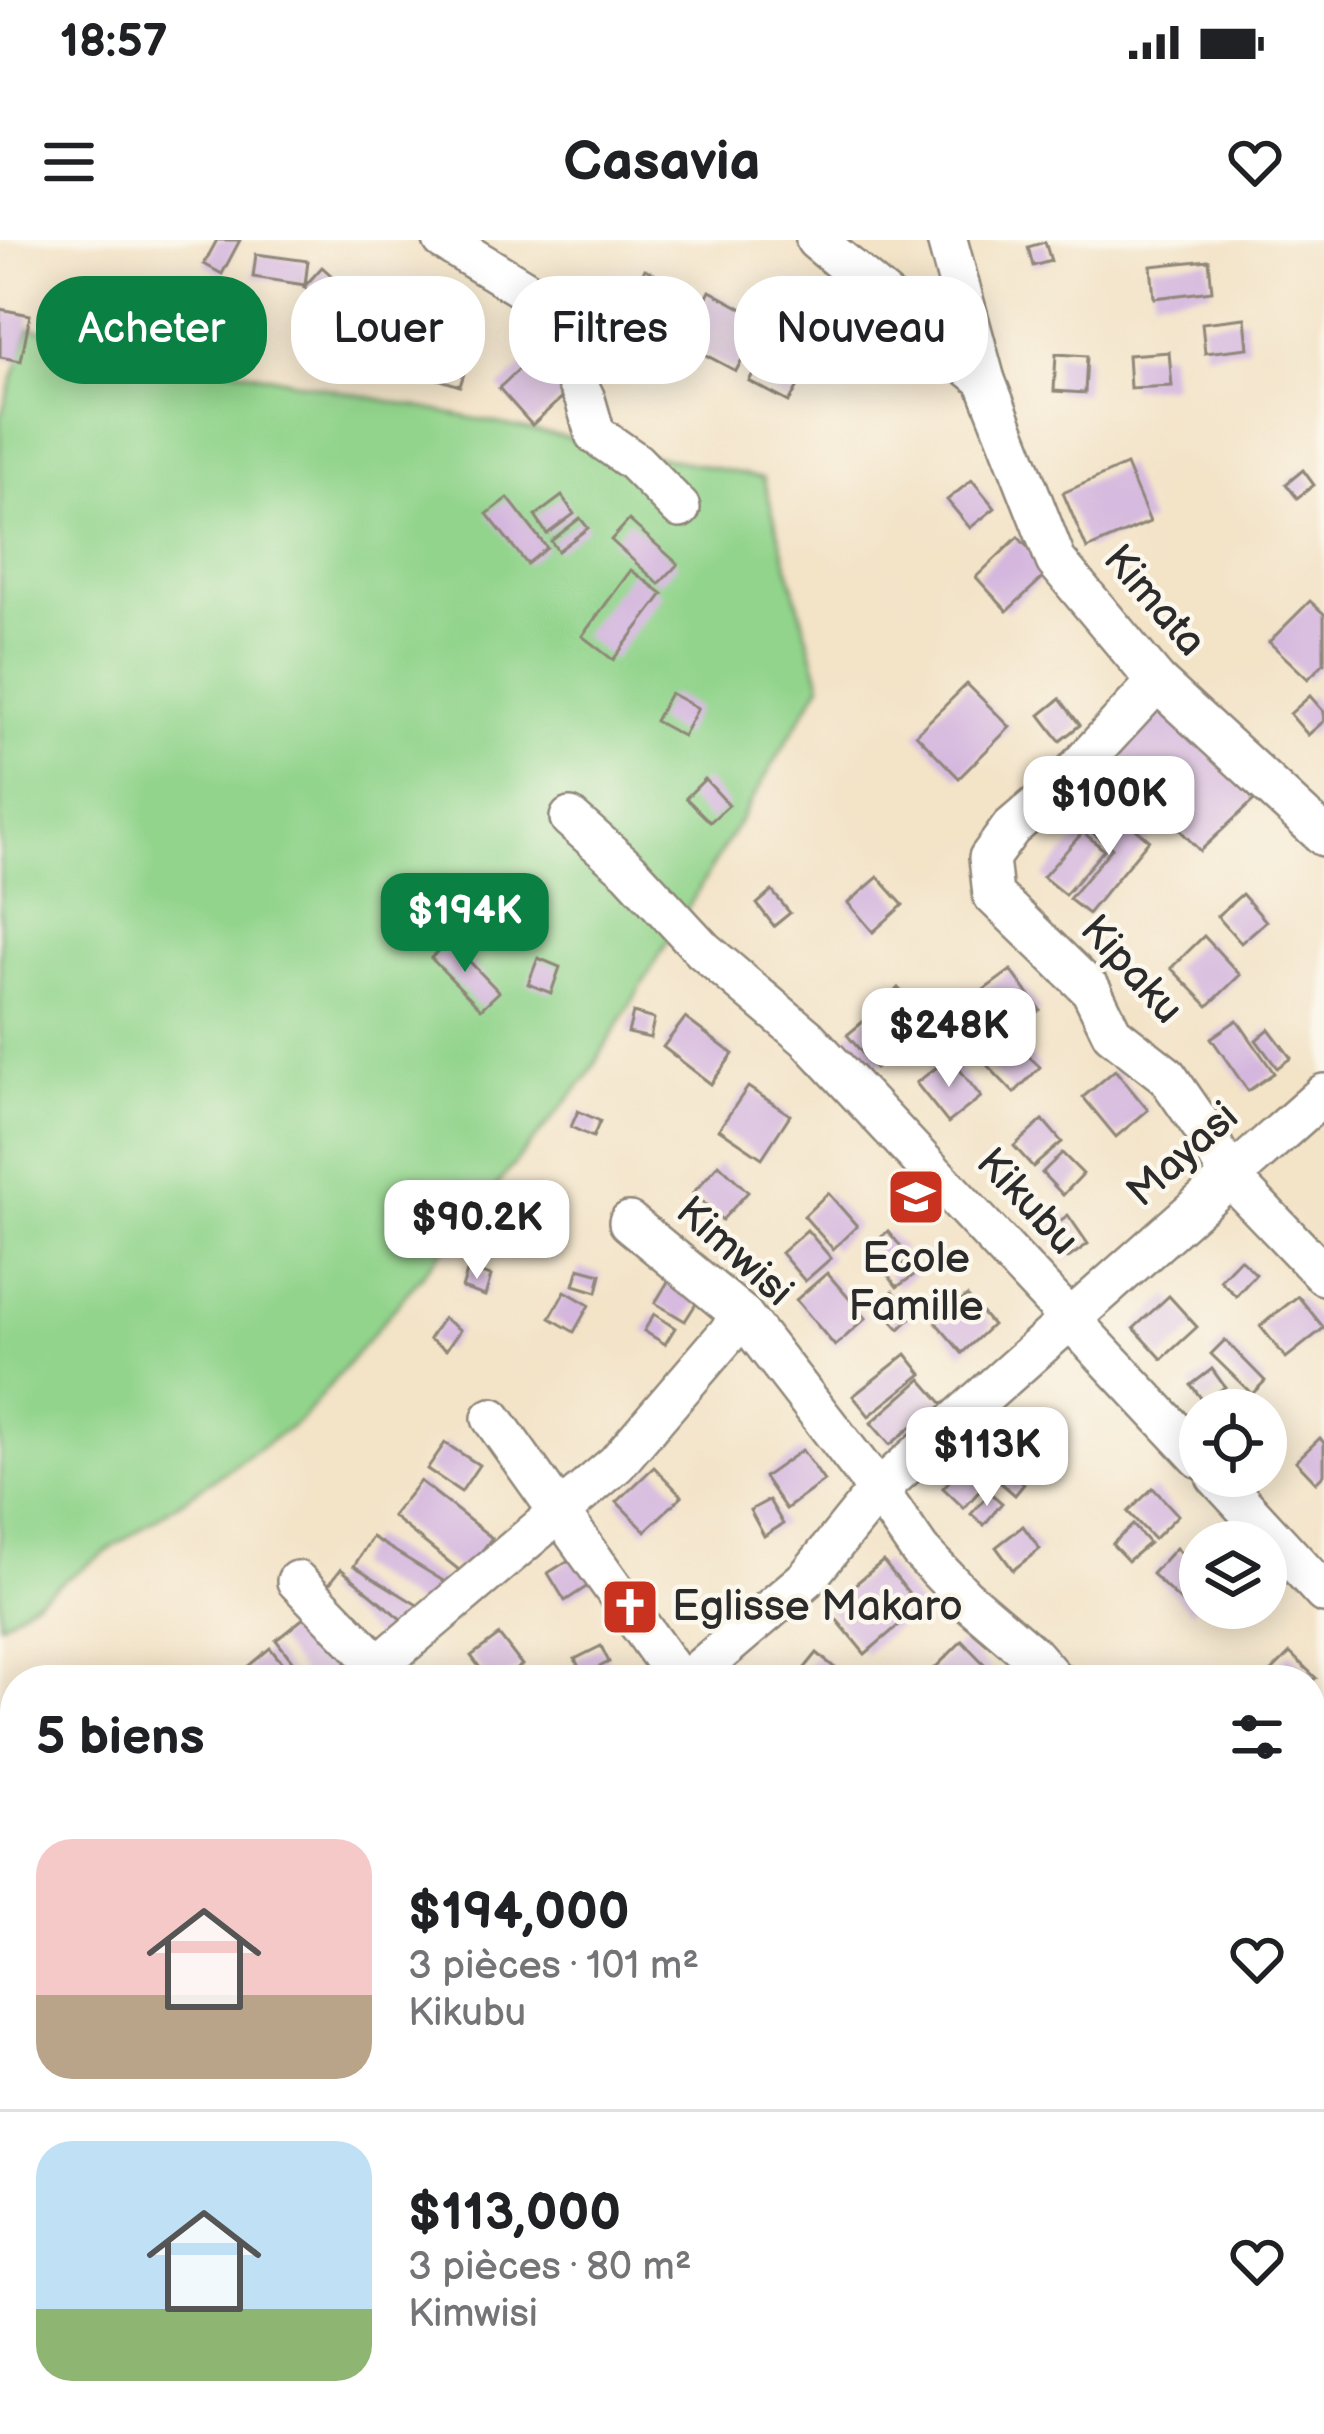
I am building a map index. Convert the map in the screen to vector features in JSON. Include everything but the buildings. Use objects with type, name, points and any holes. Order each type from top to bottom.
[{"type":"street","points":[[443,240],[535,296],[585,399],[596,434],[635,463],[680,508]]},
{"type":"street","points":[[816,240],[859,276]]},
{"type":"street","name":"Kimata","points":[[947,240],[957,276]]},
{"type":"street","name":"Kimata","points":[[987,384],[1056,561],[1157,682],[1324,836]]},
{"type":"street","name":"Kipaku","points":[[1157,682],[1066,779],[1011,828],[989,858],[993,895],[1090,990],[1112,1034],[1167,1076],[1230,1177],[1324,1275]]},
{"type":"street","name":"Kikubu","points":[[570,818],[629,870],[703,950],[807,1038],[1179,1436]]},
{"type":"street","name":"Mayasi","points":[[701,1665],[807,1578],[878,1490],[1324,1094]]},
{"type":"street","name":"Kimwisi","points":[[628,1222],[743,1316],[920,1551],[964,1598],[1041,1665]]},
{"type":"street","points":[[389,1665],[616,1464],[743,1316]]},
{"type":"street","points":[[492,1418],[672,1665]]},
{"type":"street","points":[[1235,1497],[1324,1593]]},
{"type":"street","points":[[297,1581],[369,1665]]},
{"type":"green space","points":[[30,327],[36,328],[36,384],[267,384],[267,376],[763,478],[821,684],[587,1077],[301,1420],[0,1624],[0,418]]},
{"type":"place","name":"Ecole Famille","points":[[916,1197]]},
{"type":"place","name":"Eglisse Makaro","points":[[630,1607]]}]
